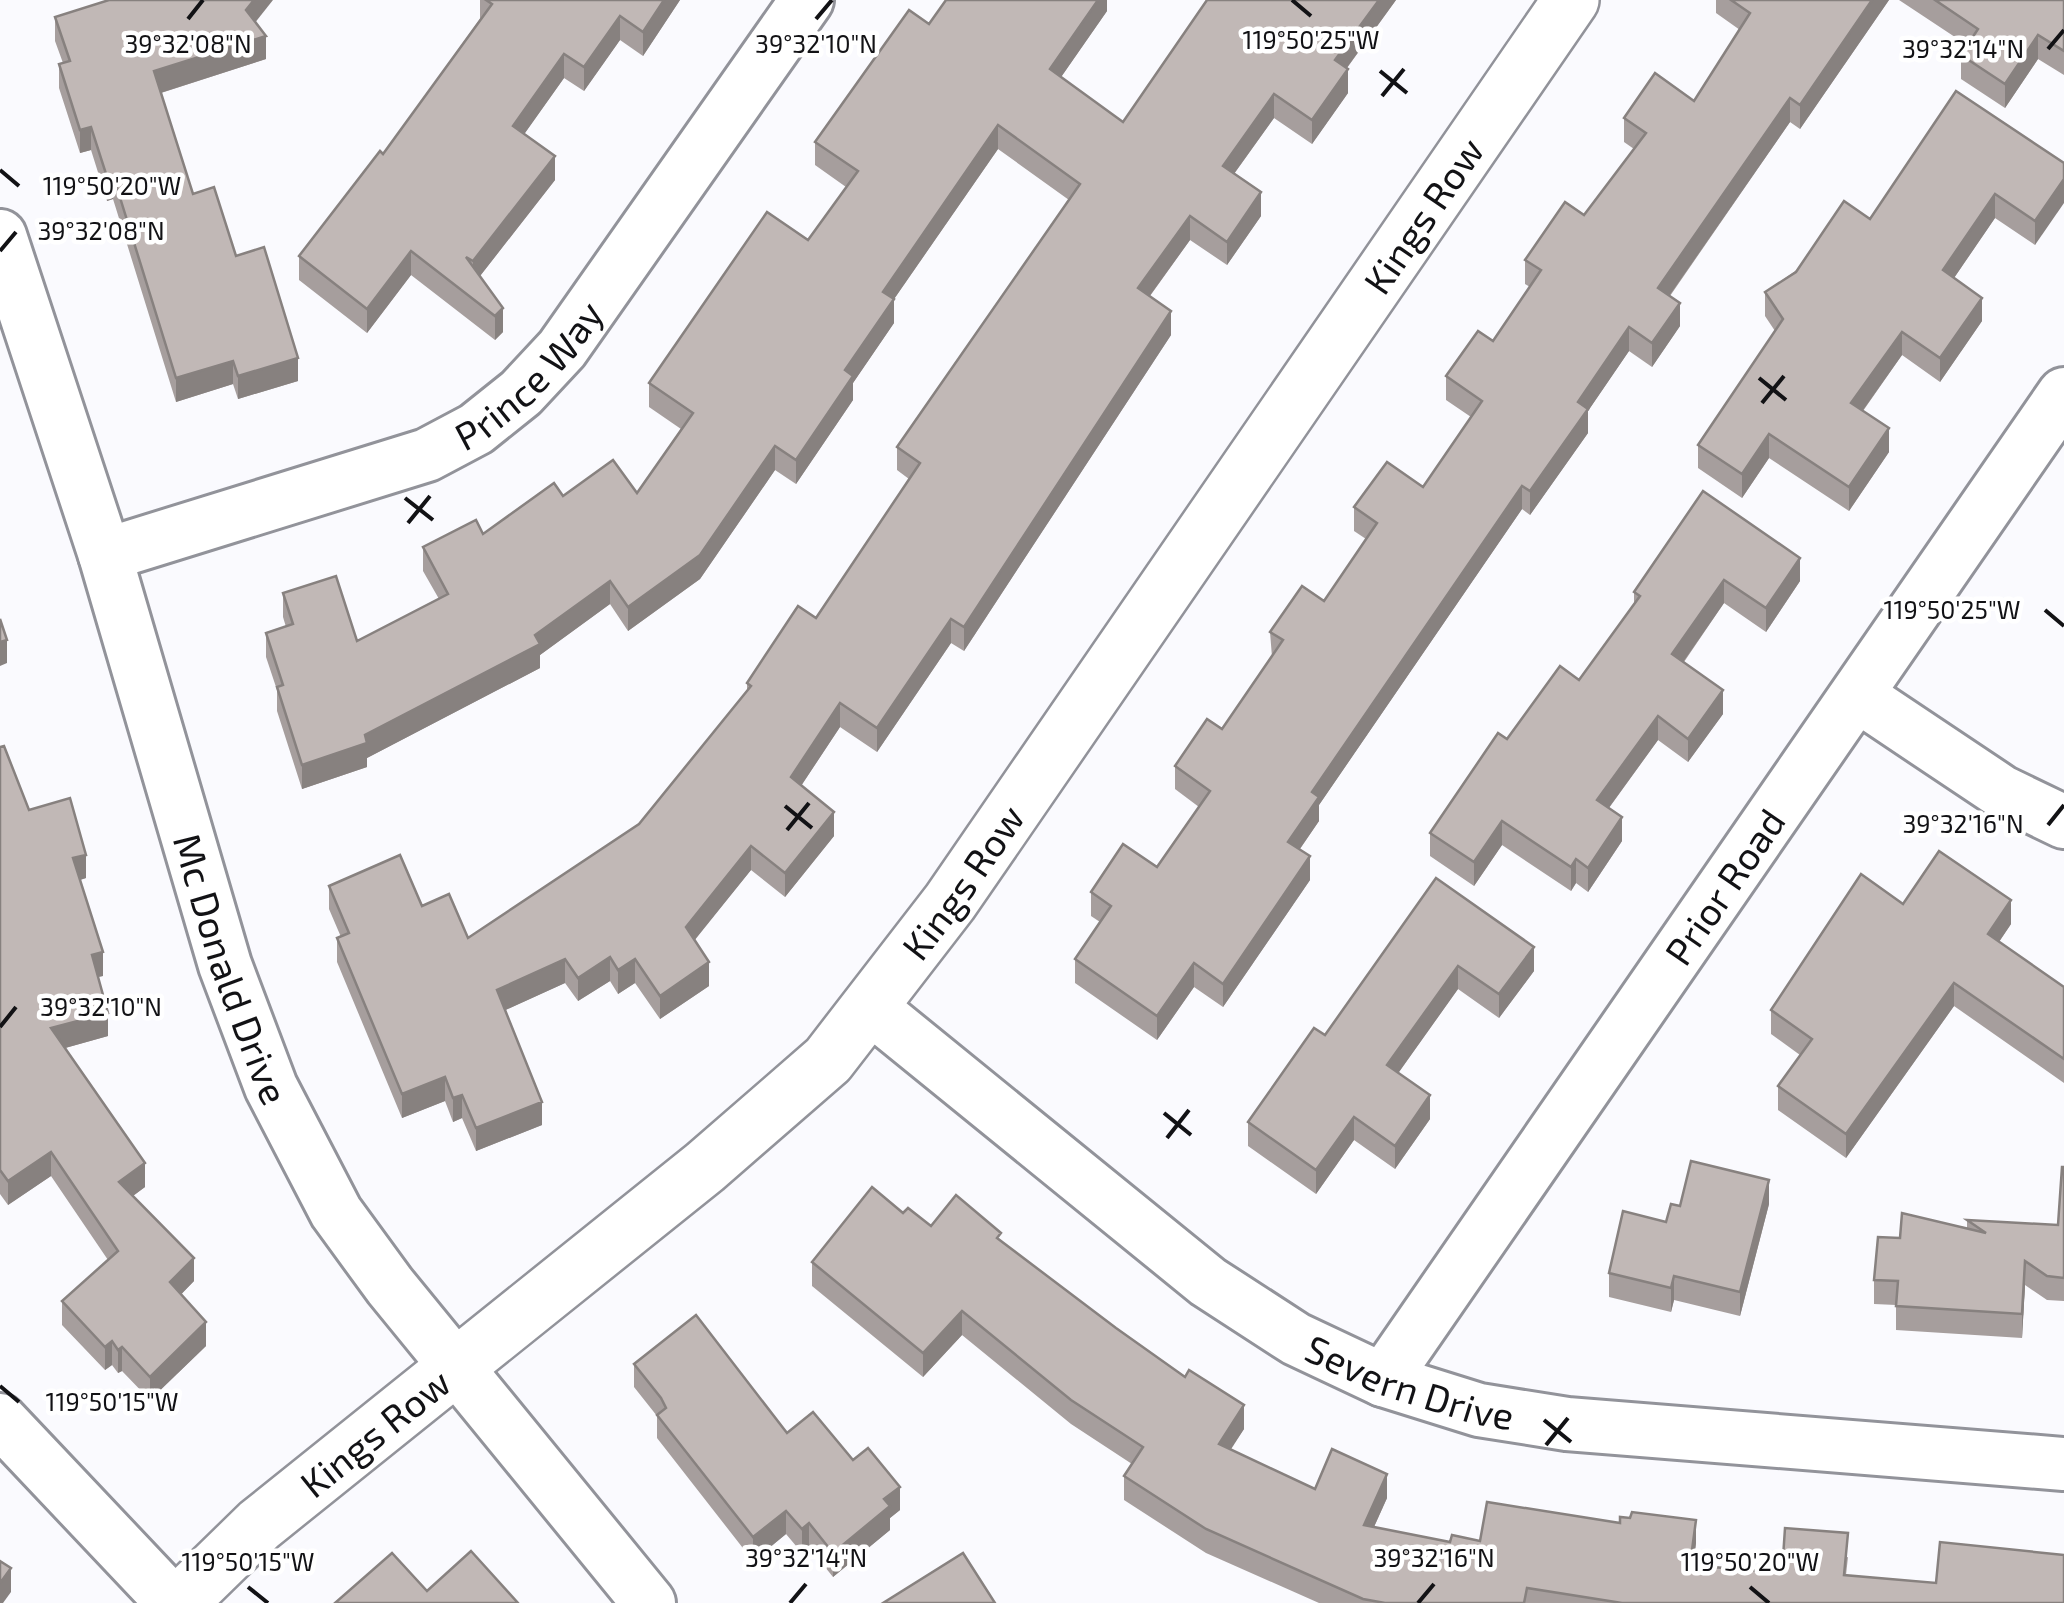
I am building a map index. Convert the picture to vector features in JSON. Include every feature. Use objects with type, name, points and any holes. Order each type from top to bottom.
[{"type":"main road","name":"Kings Row","points":[[176,1603],[260,1524],[772,1110],[828,1060],[950,902],[1570,0]]},
{"type":"street","name":"Prince Way","points":[[105,555],[410,460],[491,417],[562,349],[604,296],[807,0]]},
{"type":"street","name":"Mc Donald Drive","points":[[0,236],[105,555],[220,949],[271,1087],[336,1212],[453,1365],[649,1603]]},
{"type":"street","name":"Prior Road","points":[[1383,1380],[2064,394]]},
{"type":"street","points":[[1856,694],[2002,792],[2064,822]]},
{"type":"street","name":"Severn Drive","points":[[871,1008],[1208,1282],[1296,1340],[1383,1380],[1479,1410],[1568,1424],[2064,1464]]},
{"type":"street","points":[[0,1420],[176,1603]]},
{"type":"building","points":[[109,0],[254,0],[246,10],[266,36],[154,71],[193,194],[214,187],[236,256],[264,247],[298,358],[238,376],[233,361],[176,378],[113,175],[107,177],[91,127],[80,130],[59,64],[70,61],[55,17]]},
{"type":"building","points":[[486,0],[664,0],[643,32],[620,16],[584,67],[564,54],[513,126],[555,156],[473,261],[466,257],[503,308],[495,316],[411,251],[367,309],[299,256],[380,151],[383,154],[492,4]]},
{"type":"building","points":[[946,0],[1098,0],[1050,69],[1123,122],[1207,0],[1379,0],[1335,60],[1348,69],[1312,120],[1274,94],[1223,166],[1261,192],[1227,242],[1190,216],[1138,288],[1171,311],[964,627],[951,619],[877,728],[840,703],[791,777],[834,812],[785,873],[751,846],[686,927],[709,962],[660,996],[635,959],[618,970],[610,957],[578,978],[565,959],[497,990],[542,1102],[476,1128],[462,1095],[453,1098],[445,1077],[402,1094],[337,938],[349,933],[329,886],[400,855],[422,906],[449,894],[468,938],[639,824],[751,686],[747,683],[798,606],[816,618],[920,463],[897,447],[1080,184],[998,125],[883,292],[894,299],[845,370],[853,376],[796,460],[775,446],[700,555],[628,607],[610,581],[535,635],[540,644],[365,735],[367,743],[302,765],[277,687],[283,685],[266,633],[293,624],[283,593],[336,576],[357,641],[448,594],[423,547],[476,520],[483,534],[554,483],[563,496],[613,460],[637,493],[693,413],[649,383],[767,212],[808,240],[858,171],[815,142],[909,10],[929,24]]},
{"type":"building","points":[[1731,0],[1872,0],[1800,105],[1790,98],[1658,288],[1680,303],[1652,343],[1629,327],[1578,402],[1588,409],[1530,491],[1522,486],[1312,792],[1319,797],[1288,842],[1310,856],[1223,984],[1194,963],[1157,1016],[1075,959],[1111,906],[1091,892],[1123,844],[1157,867],[1210,791],[1175,766],[1207,719],[1222,729],[1283,640],[1270,632],[1302,586],[1324,601],[1377,523],[1354,507],[1387,462],[1423,487],[1482,401],[1446,376],[1478,331],[1493,341],[1541,270],[1525,260],[1565,202],[1584,215],[1646,133],[1624,118],[1655,73],[1694,101],[1750,13]]},
{"type":"building","points":[[1935,0],[2064,0],[2064,51],[2038,35],[2005,84],[1961,55],[1978,29]]},
{"type":"building","points":[[1956,91],[2064,163],[2064,179],[2035,221],[1995,194],[1943,270],[1982,298],[1940,358],[1902,332],[1851,403],[1889,428],[1849,487],[1769,434],[1742,474],[1698,445],[1783,319],[1765,292],[1796,272],[1844,201],[1870,219]]},
{"type":"building","points":[[1703,491],[1800,558],[1766,608],[1724,580],[1672,654],[1723,690],[1688,739],[1658,716],[1597,800],[1622,817],[1588,868],[1576,859],[1571,867],[1502,821],[1474,862],[1430,833],[1498,733],[1507,739],[1560,666],[1579,680],[1640,596],[1634,592]]},
{"type":"building","points":[[0,619],[7,640],[0,642]]},
{"type":"building","points":[[4,746],[29,810],[70,798],[86,855],[73,858],[103,952],[92,955],[108,1013],[51,1028],[145,1163],[119,1182],[194,1258],[170,1282],[206,1322],[150,1377],[122,1347],[118,1350],[112,1341],[105,1347],[62,1301],[118,1251],[51,1152],[8,1181],[0,1170],[0,747]]},
{"type":"building","points":[[1939,851],[2011,900],[1988,934],[2064,987],[2064,1059],[1954,983],[1846,1134],[1778,1086],[1812,1039],[1771,1010],[1861,874],[1903,904]]},
{"type":"building","points":[[1436,878],[1534,947],[1499,994],[1458,966],[1387,1065],[1430,1095],[1395,1146],[1354,1117],[1316,1170],[1248,1122],[1314,1028],[1325,1035]]},
{"type":"building","points":[[1691,1161],[1769,1180],[1740,1292],[1674,1276],[1671,1288],[1609,1273],[1623,1211],[1666,1222],[1671,1204],[1680,1206]]},
{"type":"building","points":[[2062,1167],[2064,1278],[2047,1276],[2025,1261],[2022,1314],[1896,1306],[1898,1281],[1874,1280],[1878,1237],[1900,1238],[1902,1213],[1986,1233],[1967,1220],[2058,1225]]},
{"type":"building","points":[[872,1187],[903,1213],[908,1208],[931,1226],[956,1195],[1001,1233],[997,1238],[1116,1328],[1185,1377],[1189,1370],[1244,1405],[1219,1444],[1315,1489],[1332,1449],[1387,1474],[1364,1525],[1450,1542],[1452,1535],[1480,1541],[1487,1502],[1620,1523],[1620,1517],[1630,1518],[1632,1512],[1696,1520],[1690,1565],[1782,1573],[1785,1528],[1848,1533],[1844,1575],[1936,1583],[1940,1542],[2064,1555],[2064,1603],[1622,1603],[1527,1588],[1524,1603],[1385,1603],[1363,1599],[1206,1529],[1124,1476],[1143,1447],[1071,1400],[962,1311],[923,1353],[812,1262]]},
{"type":"building","points":[[696,1315],[787,1433],[813,1412],[853,1460],[868,1448],[900,1487],[884,1499],[890,1506],[833,1553],[809,1523],[802,1529],[786,1511],[753,1537],[657,1415],[666,1408],[634,1364]]},
{"type":"building","points":[[471,1551],[518,1603],[335,1603],[392,1553],[427,1591]]},
{"type":"building","points":[[963,1553],[995,1603],[883,1603]]},
{"type":"building","points":[[0,1561],[11,1568],[0,1583]]}]
